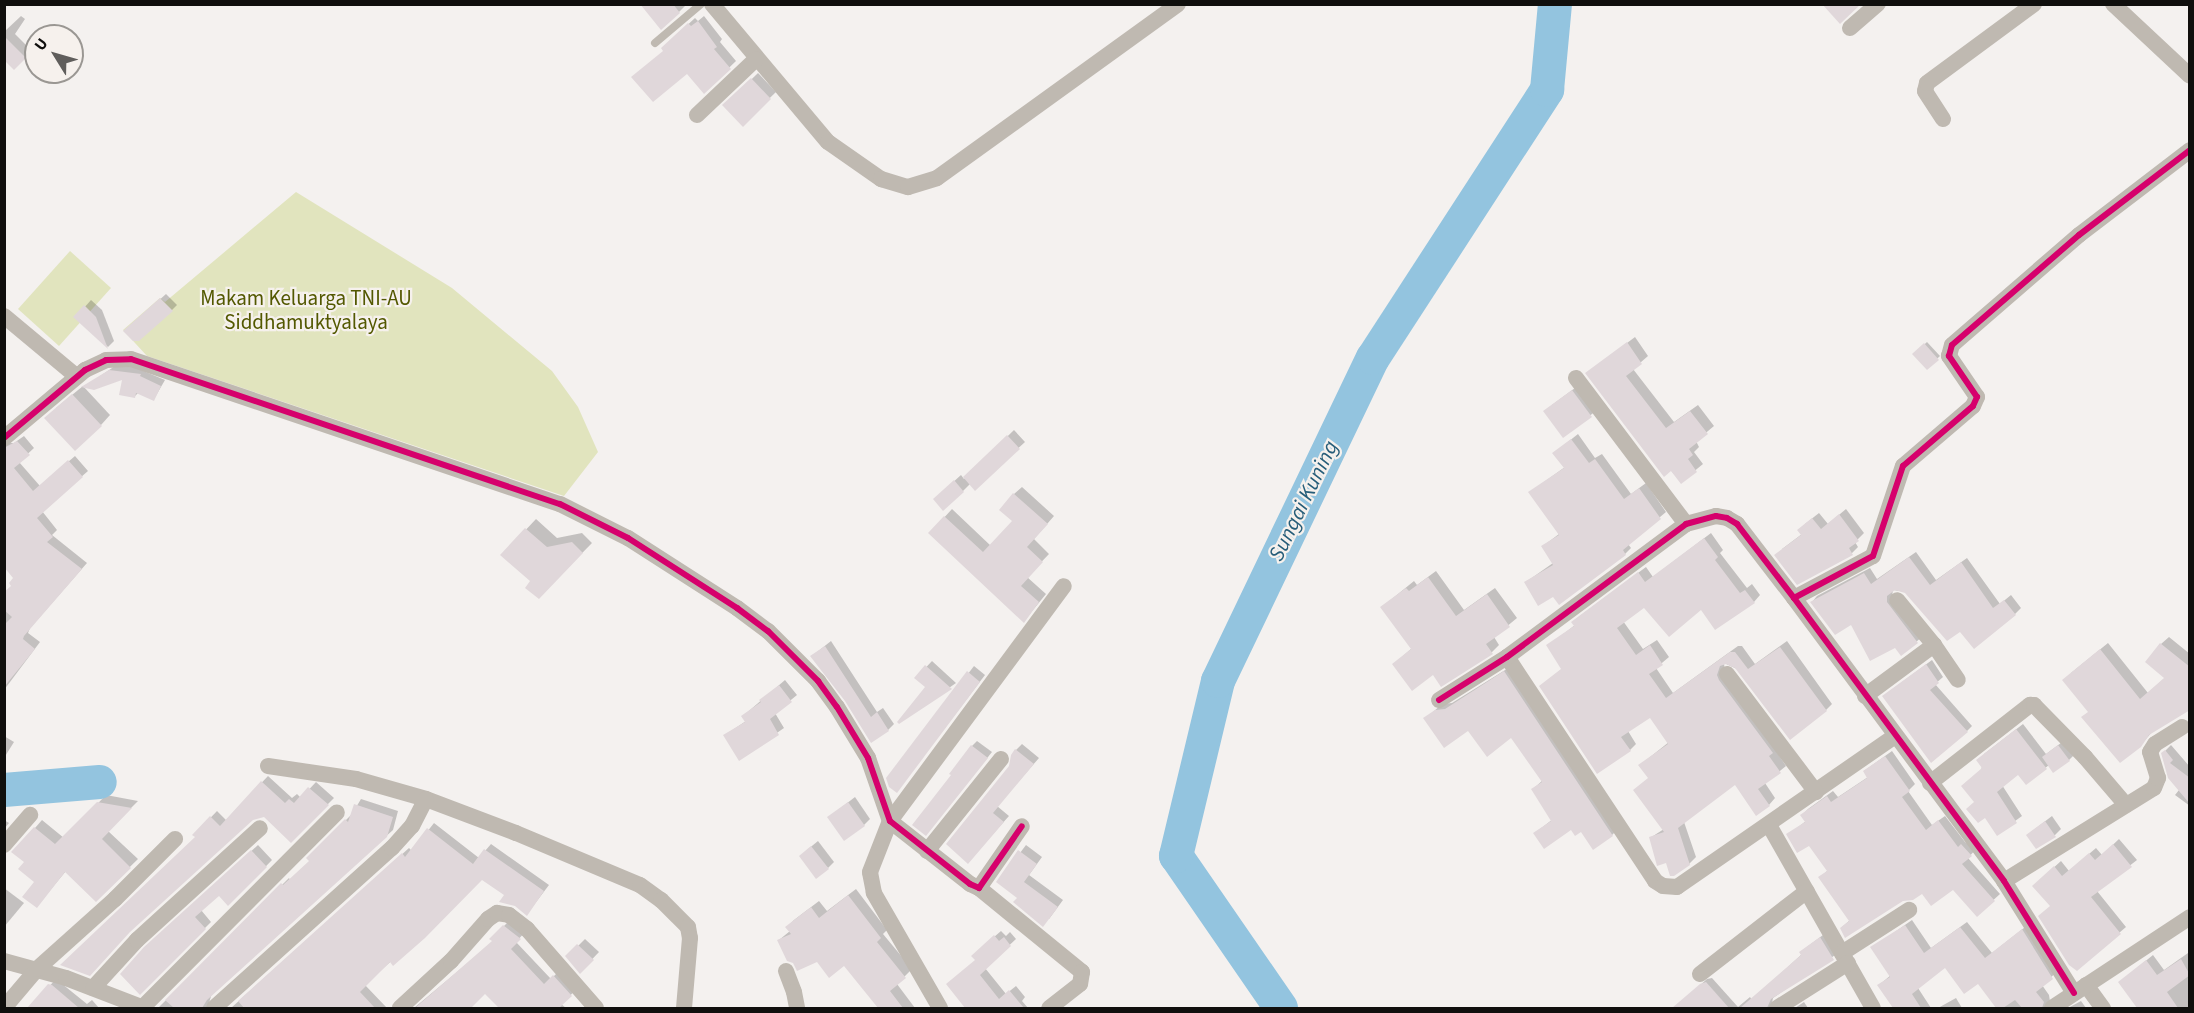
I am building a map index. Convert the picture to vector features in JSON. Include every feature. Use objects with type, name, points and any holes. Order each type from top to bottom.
[{"type":"street","points":[[712,4],[756,59],[828,141],[881,179],[908,186],[937,178],[1178,4]]},
{"type":"street","points":[[1850,28],[1878,4]]},
{"type":"street","points":[[1943,119],[1925,91],[1927,83],[2034,4]]},
{"type":"street","points":[[2113,4],[2190,76]]},
{"type":"street","points":[[697,115],[756,59]]},
{"type":"street","points":[[1794,598],[1873,556],[1903,466],[1976,401],[1975,394],[1949,356],[1952,345],[2079,235],[2190,150]]},
{"type":"street","points":[[4,316],[76,376]]},
{"type":"street","points":[[4,438],[76,376],[106,360],[119,358],[142,362],[560,504],[592,518],[737,608],[768,631],[818,681],[868,758],[890,821],[979,888],[1082,972],[1080,984],[1048,1008]]},
{"type":"street","points":[[1576,378],[1686,524]]},
{"type":"street","points":[[1439,700],[1507,657],[1686,524],[1716,516],[1737,524],[2004,881],[2080,989],[2103,1008]]},
{"type":"street","points":[[940,1008],[874,893],[870,872],[890,821],[1064,586]]},
{"type":"street","points":[[1897,600],[1934,645],[1958,680]]},
{"type":"street","points":[[1865,696],[1934,645]]},
{"type":"street","points":[[1507,657],[1654,881],[1663,886],[1677,888],[1895,736]]},
{"type":"street","points":[[1726,674],[1816,792]]},
{"type":"street","points":[[1930,783],[2030,705],[2034,705],[2085,757],[2126,805]]},
{"type":"street","points":[[2004,881],[2154,788],[2158,778],[2150,752],[2155,744],[2182,727]]},
{"type":"street","points":[[927,851],[1001,759]]},
{"type":"street","points":[[268,766],[356,779],[426,800],[516,833],[640,885],[661,900],[688,927],[690,938],[684,1008]]},
{"type":"street","points":[[214,1008],[392,848],[412,826],[426,800]]},
{"type":"street","points":[[4,961],[37,969],[143,1008],[337,812]]},
{"type":"street","points":[[4,845],[30,815]]},
{"type":"street","points":[[1769,825],[1873,1008]]},
{"type":"street","points":[[979,888],[1022,826]]},
{"type":"street","points":[[93,988],[137,940],[260,828]]},
{"type":"street","points":[[4,1008],[37,969],[115,899],[176,839]]},
{"type":"street","points":[[1700,974],[1807,891]]},
{"type":"street","points":[[1777,1008],[1909,910]]},
{"type":"street","points":[[400,1008],[451,962],[488,919],[497,914],[510,915],[526,929],[596,1008]]},
{"type":"street","points":[[2052,1008],[2190,917]]},
{"type":"street","points":[[786,972],[794,992],[797,1008]]},
{"type":"lane","points":[[655,43],[701,4]]},
{"type":"green space","name":"Makam Keluarga TNI-AU Siddhamuktyalaya","points":[[296,192],[452,288],[552,371],[578,407],[598,452],[564,496],[147,356],[123,330],[160,298],[165,302]]},
{"type":"green space","points":[[70,251],[111,288],[59,346],[18,309]]},
{"type":"building","points":[[640,4],[673,4],[680,13],[661,30]]},
{"type":"building","points":[[1822,4],[1861,4],[1840,24]]},
{"type":"building","points":[[698,21],[717,47],[714,49],[731,69],[704,94],[687,74],[653,102],[631,77],[663,51],[661,48],[688,23],[691,26]]},
{"type":"building","points":[[4,36],[24,56],[24,60],[14,70],[4,60]]},
{"type":"building","points":[[751,78],[771,99],[743,127],[722,105]]},
{"type":"building","points":[[160,298],[173,311],[139,341],[133,341],[123,331]]},
{"type":"building","points":[[84,305],[96,317],[108,349],[73,317]]},
{"type":"building","points":[[1627,342],[1642,364],[1626,376],[1666,428],[1690,411],[1708,434],[1689,449],[1693,455],[1688,459],[1697,472],[1681,484],[1671,471],[1664,477],[1585,373]]},
{"type":"building","points":[[1924,343],[1939,360],[1927,370],[1912,354]]},
{"type":"building","points":[[109,370],[141,374],[140,376],[161,386],[154,401],[136,393],[135,398],[119,395],[122,380],[94,390],[81,387]]},
{"type":"building","points":[[1572,390],[1592,417],[1563,438],[1543,411]]},
{"type":"building","points":[[72,394],[102,426],[75,451],[44,418]]},
{"type":"building","points":[[1007,435],[1020,449],[975,491],[963,477]]},
{"type":"building","points":[[1571,439],[1589,463],[1595,459],[1624,499],[1639,488],[1661,519],[1623,550],[1626,555],[1559,605],[1553,597],[1538,606],[1524,582],[1553,565],[1541,546],[1559,535],[1528,492],[1564,468],[1552,453]]},
{"type":"building","points":[[17,441],[30,455],[14,468],[33,491],[68,460],[83,477],[37,518],[53,537],[47,542],[82,569],[24,636],[23,639],[35,649],[4,687],[4,625],[12,617],[4,610],[4,592],[11,586],[9,583],[13,578],[4,567],[4,448]]},
{"type":"building","points":[[954,480],[964,492],[943,511],[933,499]]},
{"type":"building","points":[[1013,493],[1048,524],[1027,547],[1043,562],[1021,586],[1039,602],[1024,623],[928,533],[944,516],[983,552],[1012,521],[999,510]]},
{"type":"building","points":[[1839,514],[1859,541],[1849,548],[1853,555],[1797,585],[1774,555],[1801,535],[1797,530],[1812,518],[1821,529]]},
{"type":"building","points":[[525,528],[547,547],[572,542],[583,553],[539,599],[525,588],[530,581],[500,555]]},
{"type":"building","points":[[1704,538],[1718,557],[1715,560],[1740,593],[1745,590],[1755,603],[1715,630],[1701,610],[1669,637],[1644,608],[1617,628],[1636,655],[1650,645],[1663,665],[1649,674],[1666,698],[1730,652],[1735,652],[1748,669],[1780,647],[1827,711],[1790,740],[1735,668],[1726,664],[1720,666],[1717,675],[1719,680],[1773,753],[1769,756],[1781,773],[1758,789],[1770,806],[1756,816],[1735,785],[1678,828],[1690,865],[1674,876],[1670,876],[1666,863],[1657,866],[1649,837],[1664,832],[1633,790],[1648,778],[1638,765],[1668,744],[1650,718],[1621,737],[1631,751],[1597,774],[1539,686],[1561,669],[1546,645],[1574,626],[1571,622],[1638,572],[1645,582]]},
{"type":"building","points":[[1909,557],[1930,585],[1961,562],[1993,608],[2004,600],[2016,615],[1974,649],[1960,632],[1947,641],[1905,593],[1895,590],[1887,596],[1887,602],[1918,643],[1901,656],[1895,648],[1870,661],[1851,625],[1835,635],[1810,602],[1864,573],[1871,584]]},
{"type":"building","points":[[1428,577],[1456,616],[1487,594],[1510,627],[1486,644],[1493,654],[1441,687],[1433,675],[1412,691],[1392,664],[1411,649],[1380,607],[1406,588],[1409,591]]},
{"type":"building","points":[[2160,643],[2190,667],[2190,710],[2149,735],[2141,747],[2120,763],[2081,717],[2088,712],[2062,680],[2100,649],[2140,699],[2164,678],[2145,662]]},
{"type":"building","points":[[825,646],[871,717],[877,712],[889,731],[871,743],[845,701],[810,656]]},
{"type":"building","points":[[1926,664],[1939,683],[1930,690],[1968,732],[1931,763],[1882,696]]},
{"type":"building","points":[[925,665],[952,689],[899,724],[897,722],[925,687],[914,678]]},
{"type":"building","points":[[967,671],[980,682],[897,793],[889,787],[886,778]]},
{"type":"building","points":[[1504,671],[1613,836],[1593,850],[1581,832],[1575,836],[1571,830],[1544,849],[1533,833],[1551,821],[1531,789],[1542,782],[1511,738],[1487,757],[1468,731],[1444,748],[1423,718],[1435,710],[1445,709]]},
{"type":"building","points":[[779,685],[792,702],[770,719],[779,735],[739,761],[723,735],[745,722],[741,716]]},
{"type":"building","points":[[2016,729],[2047,769],[2026,785],[2018,775],[1997,792],[2017,823],[1997,836],[1985,818],[1978,823],[1966,809],[1974,802],[1961,786],[1982,768],[1976,760]]},
{"type":"building","points":[[971,745],[988,758],[926,836],[912,825]]},
{"type":"building","points":[[2058,745],[2070,761],[2053,773],[2042,757]]},
{"type":"building","points":[[1015,749],[1034,764],[993,813],[1004,822],[968,864],[946,844],[1009,766]]},
{"type":"building","points":[[2165,750],[2173,760],[2170,763],[2190,778],[2190,804],[2168,778],[2161,753]]},
{"type":"building","points":[[1885,756],[1910,791],[1902,797],[1926,830],[1938,820],[1958,847],[1961,844],[1972,856],[1962,864],[1995,901],[1977,917],[1953,890],[1931,906],[1922,894],[1913,900],[1903,901],[1845,938],[1840,928],[1849,921],[1818,877],[1827,871],[1809,846],[1797,853],[1786,834],[1805,822],[1800,815],[1827,796],[1831,802],[1867,778],[1863,771]]},
{"type":"building","points":[[261,781],[285,803],[289,799],[294,803],[308,787],[329,805],[291,843],[264,817],[253,820],[130,932],[90,976],[60,965],[195,837],[192,835],[210,816],[220,826]]},
{"type":"building","points":[[97,802],[132,808],[102,839],[131,868],[96,902],[65,872],[37,908],[22,897],[34,882],[18,869],[24,862],[11,852],[34,827],[55,844]]},
{"type":"building","points":[[848,802],[865,826],[844,841],[827,817]]},
{"type":"building","points":[[354,804],[393,817],[387,837],[207,1000],[202,1008],[174,1008],[165,1000],[281,883],[283,885],[309,861],[306,858],[345,819],[348,822]]},
{"type":"building","points":[[2045,821],[2056,837],[2036,849],[2026,835]]},
{"type":"building","points":[[427,828],[473,864],[484,849],[544,891],[527,916],[515,906],[499,902],[504,895],[482,880],[425,938],[393,966],[390,962],[360,992],[375,1008],[244,1008],[238,1001],[402,853],[405,857]]},
{"type":"building","points":[[2113,844],[2132,867],[2091,897],[2121,934],[2077,971],[2069,965],[2038,916],[2050,906],[2032,886],[2054,866],[2062,876],[2089,853],[2095,860]]},
{"type":"building","points":[[811,846],[829,869],[816,879],[799,856]]},
{"type":"building","points":[[251,850],[267,867],[228,906],[219,896],[195,917],[206,929],[140,995],[120,974],[144,947]]},
{"type":"building","points":[[1018,850],[1037,864],[1024,882],[1058,907],[1043,927],[1013,902],[1017,898],[996,882]]},
{"type":"building","points":[[848,895],[881,938],[877,942],[906,978],[890,991],[903,1008],[878,1008],[844,966],[829,978],[817,962],[797,971],[793,963],[787,961],[777,940],[791,934],[785,927],[811,907],[819,918]]},
{"type":"building","points":[[503,925],[521,939],[511,949],[544,984],[553,975],[572,996],[559,1008],[499,1008],[485,994],[471,1008],[415,1008],[492,941],[489,939]]},
{"type":"building","points":[[1905,925],[1924,953],[1960,927],[1985,958],[2022,929],[2053,979],[2036,992],[2044,1002],[2042,1008],[2022,1008],[2015,1000],[2003,1008],[1996,1008],[1978,984],[1964,994],[1945,968],[1912,994],[1921,1008],[1893,1008],[1877,985],[1890,977],[1870,947]]},
{"type":"building","points":[[994,935],[999,941],[1004,937],[1011,946],[980,975],[999,999],[1009,990],[1024,1008],[965,1008],[946,984],[975,960],[971,956]]},
{"type":"building","points":[[1820,937],[1834,960],[1771,999],[1767,1008],[1740,1008],[1801,955],[1799,952]]},
{"type":"building","points":[[577,944],[594,960],[580,974],[565,956]]},
{"type":"building","points":[[2181,959],[2190,975],[2167,992],[2178,1008],[2137,1008],[2118,982],[2146,960],[2157,975]]},
{"type":"building","points":[[1706,982],[1729,1008],[1672,1008],[1700,984]]},
{"type":"building","points":[[48,984],[52,985],[79,1008],[27,1008]]},
{"type":"waterway","name":"Sungai Kuning","points":[[1281,1008],[1176,856],[1218,681],[1373,358],[1547,90],[1555,4]]},
{"type":"waterway","points":[[4,790],[100,782]]},
{"type":"cycle path","points":[[1794,598],[1873,556],[1903,466],[1973,406],[1977,397],[1949,356],[1952,345],[2079,235],[2190,150]]},
{"type":"cycle path","points":[[4,438],[85,370],[106,360],[131,359],[560,504],[628,538],[737,608],[768,631],[818,681],[837,707],[868,758],[890,821],[970,884],[979,888],[1022,826]]},
{"type":"cycle path","points":[[1439,700],[1507,657],[1686,524],[1716,516],[1727,518],[1737,524],[1794,598],[2004,881],[2074,993]]}]
